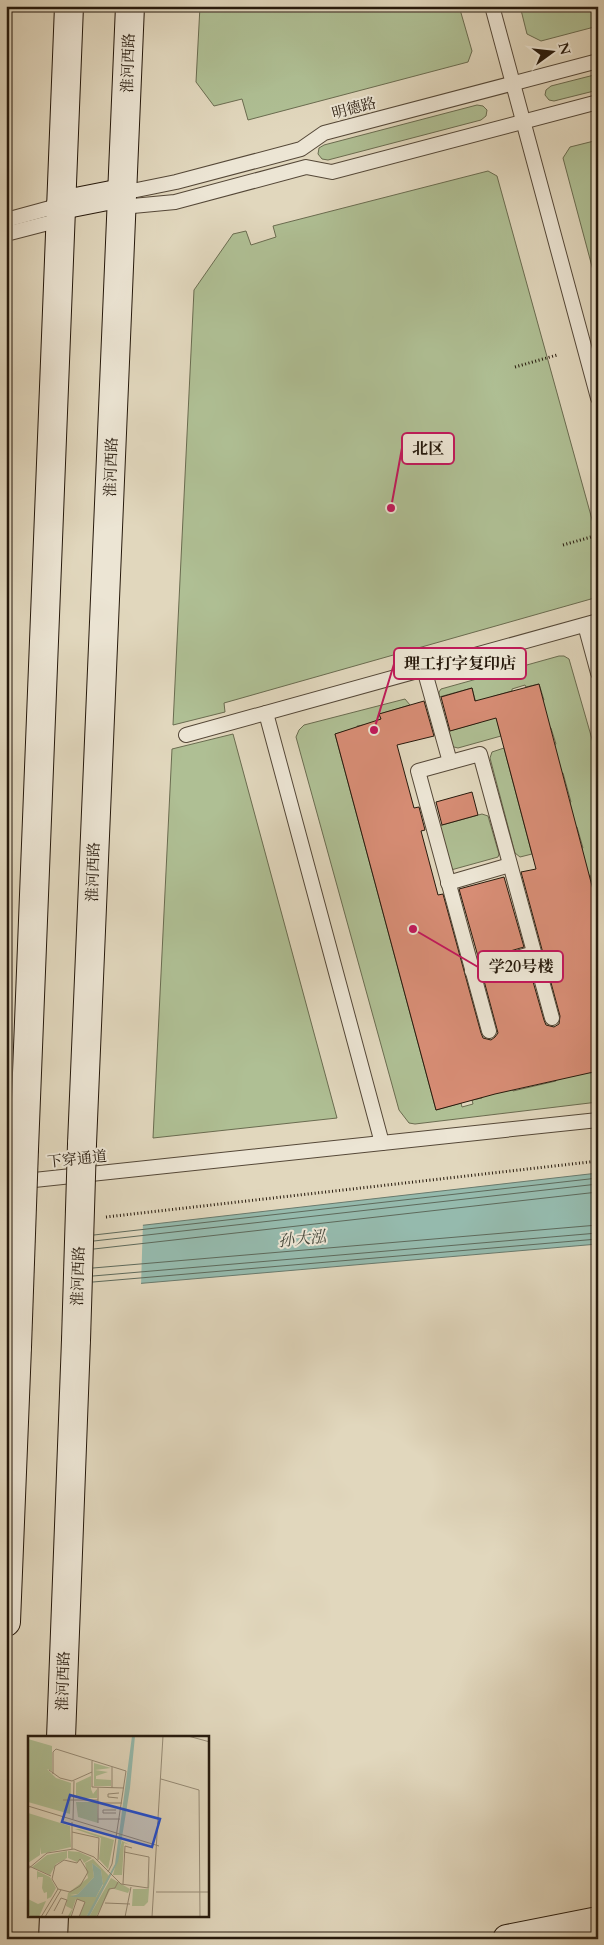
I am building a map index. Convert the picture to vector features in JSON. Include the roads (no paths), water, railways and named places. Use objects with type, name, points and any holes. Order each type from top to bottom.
[{"type":"main road","points":[[6,1622],[69,6]]},
{"type":"main road","name":"淮河西路","points":[[61,1736],[82,1144],[130,6]]},
{"type":"main road","points":[[60,213],[122,200]]},
{"type":"main road","points":[[53,1939],[54,1918]]},
{"type":"main road","points":[[507,1939],[598,1921]]},
{"type":"lane","points":[[492,6],[598,398]]},
{"type":"lane","name":"明德路","points":[[122,200],[176,182],[301,149],[324,133],[598,61]]},
{"type":"lane","points":[[122,200],[175,202],[306,167],[332,172],[598,102]]},
{"type":"lane","points":[[6,220],[60,213]]},
{"type":"lane","points":[[6,234],[60,213]]},
{"type":"lane","points":[[186,735],[591,623],[598,673]]},
{"type":"lane","points":[[424,669],[450,762]]},
{"type":"lane","points":[[266,713],[382,1143]]},
{"type":"lane","points":[[489,1031],[418,771],[480,754],[552,1018]]},
{"type":"lane","points":[[448,883],[510,865]]},
{"type":"lane","points":[[472,971],[534,953]]},
{"type":"lane","name":"下穿通道","points":[[6,1183],[598,1120]]},
{"type":"water","name":"孙大泓","points":[[598,1173],[598,1244],[6,1295],[6,1241]]},
{"type":"place","name":"北区","points":[[391,508]]},
{"type":"place","name":"理工打字复印店","points":[[374,730]]},
{"type":"place","name":"学20号楼","points":[[413,929]]}]
